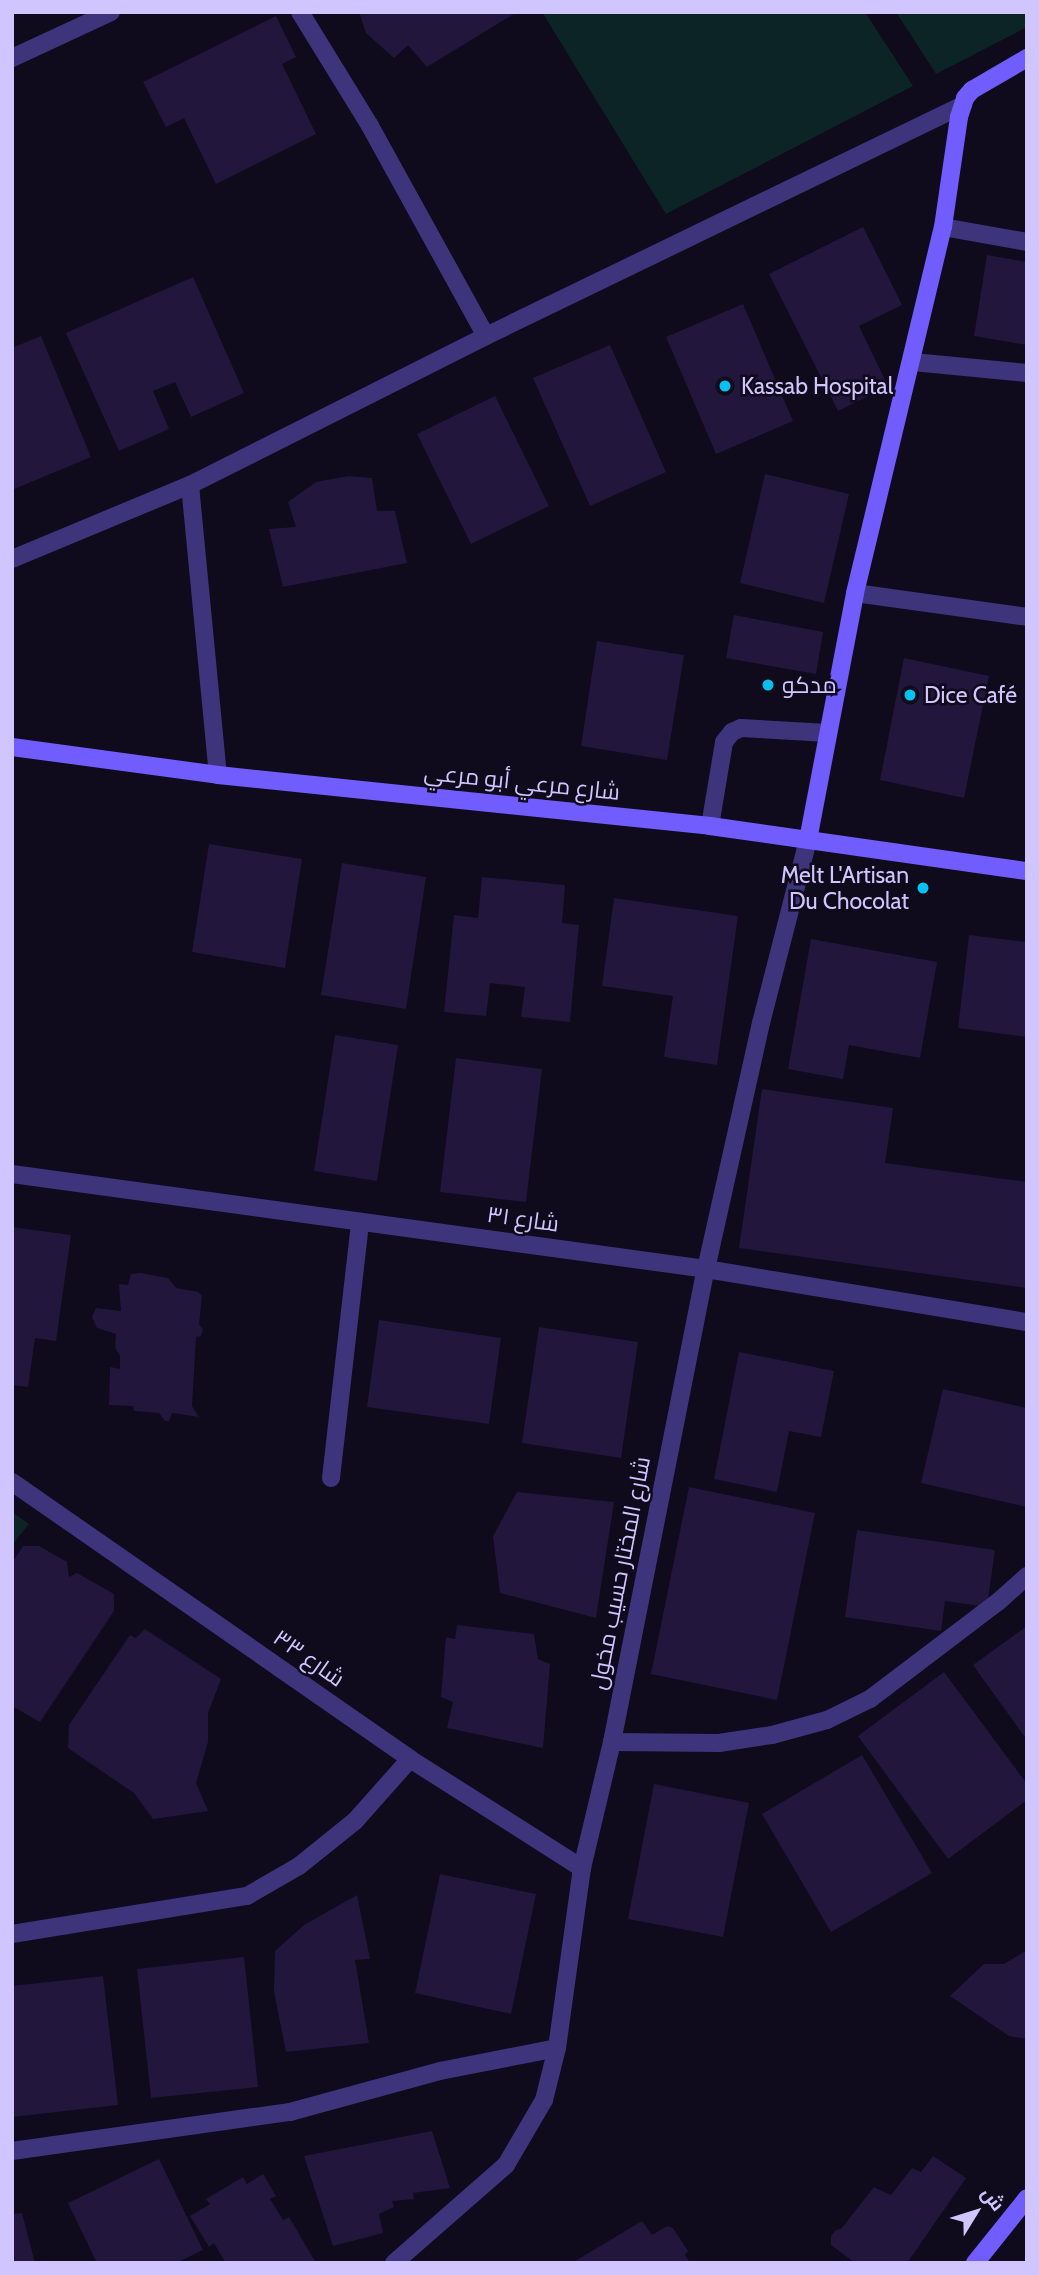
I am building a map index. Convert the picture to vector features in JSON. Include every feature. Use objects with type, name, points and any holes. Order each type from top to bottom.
[{"type":"main road","points":[[808,840],[855,593],[913,362],[943,227],[963,105],[965,98],[979,84],[1027,58]]},
{"type":"main road","name":"شارع مرعي أبو مرعي","points":[[12,747],[218,775],[710,826],[1027,871]]},
{"type":"main road","points":[[975,2263],[1027,2198]]},
{"type":"street","points":[[12,58],[111,12]]},
{"type":"street","points":[[300,12],[370,126],[486,337]]},
{"type":"street","points":[[12,559],[190,485],[486,337],[963,105]]},
{"type":"street","points":[[943,227],[1027,242]]},
{"type":"street","points":[[913,362],[1027,373]]},
{"type":"street","points":[[190,485],[218,775]]},
{"type":"street","points":[[855,593],[1027,617]]},
{"type":"street","points":[[710,826],[724,742],[732,732],[741,728],[828,733]]},
{"type":"street","name":"شارع المختار حسيب مخول","points":[[394,2263],[506,2165],[544,2100],[557,2048],[582,1868],[612,1742],[706,1269],[761,1023],[808,840]]},
{"type":"street","name":"شارع ٣١","points":[[12,1174],[706,1269],[1027,1322]]},
{"type":"street","points":[[331,1478],[360,1222]]},
{"type":"street","name":"شارع ٣٣","points":[[12,1482],[411,1759],[582,1868]]},
{"type":"street","points":[[612,1742],[719,1743],[772,1735],[827,1720],[870,1699],[998,1602],[1027,1576]]},
{"type":"street","points":[[12,1934],[247,1896],[299,1866],[355,1821],[411,1759]]},
{"type":"street","points":[[12,2151],[290,2112],[440,2071],[557,2048]]},
{"type":"green space","points":[[542,12],[865,12],[913,86],[666,214]]},
{"type":"green space","points":[[896,12],[1027,12],[1027,27],[936,74]]},
{"type":"green space","points":[[12,1512],[29,1524],[12,1545]]},
{"type":"building","points":[[359,12],[517,12],[427,67],[408,45],[394,58],[366,33]]},
{"type":"building","points":[[276,16],[296,57],[282,64],[316,134],[216,184],[184,118],[166,127],[143,82]]},
{"type":"building","points":[[863,227],[902,305],[859,326],[888,386],[838,411],[769,274]]},
{"type":"building","points":[[987,255],[1027,262],[1027,345],[974,336]]},
{"type":"building","points":[[193,277],[244,393],[191,417],[175,382],[153,391],[169,429],[119,451],[66,333]]},
{"type":"building","points":[[743,304],[793,421],[716,454],[666,337]]},
{"type":"building","points":[[41,336],[91,457],[12,490],[12,348]]},
{"type":"building","points":[[610,345],[666,472],[590,506],[533,378]]},
{"type":"building","points":[[495,396],[549,506],[471,544],[417,434]]},
{"type":"building","points":[[765,474],[849,494],[824,603],[740,583]]},
{"type":"building","points":[[349,476],[372,478],[377,511],[395,511],[407,563],[283,587],[269,529],[296,527],[288,502],[316,482]]},
{"type":"building","points":[[734,615],[823,632],[816,674],[726,658]]},
{"type":"building","points":[[597,641],[684,655],[667,760],[581,746]]},
{"type":"building","points":[[904,658],[989,676],[964,798],[880,780]]},
{"type":"building","points":[[209,844],[302,859],[285,968],[192,952]]},
{"type":"building","points":[[342,863],[426,877],[406,1009],[321,995]]},
{"type":"building","points":[[482,877],[565,885],[562,923],[579,925],[570,1022],[521,1017],[525,987],[490,983],[486,1016],[444,1012],[454,915],[478,918]]},
{"type":"building","points":[[614,898],[738,916],[717,1065],[664,1057],[673,996],[602,986]]},
{"type":"building","points":[[969,935],[1027,942],[1027,1037],[958,1028]]},
{"type":"building","points":[[811,939],[937,962],[920,1058],[849,1045],[843,1079],[788,1069]]},
{"type":"building","points":[[335,1035],[398,1045],[377,1181],[314,1171]]},
{"type":"building","points":[[456,1058],[542,1069],[526,1202],[440,1192]]},
{"type":"building","points":[[762,1089],[893,1108],[885,1163],[1027,1182],[1027,1288],[739,1248]]},
{"type":"building","points":[[12,1227],[71,1235],[56,1341],[35,1338],[28,1387],[12,1385]]},
{"type":"building","points":[[131,1274],[168,1278],[176,1288],[198,1292],[202,1296],[199,1324],[203,1330],[201,1336],[196,1337],[192,1406],[199,1417],[172,1413],[169,1421],[165,1421],[159,1413],[134,1411],[133,1406],[109,1405],[110,1367],[120,1369],[120,1356],[115,1347],[116,1334],[97,1328],[92,1317],[96,1308],[121,1311],[119,1284],[128,1285]]},
{"type":"building","points":[[379,1320],[501,1338],[489,1424],[367,1407]]},
{"type":"building","points":[[539,1327],[638,1342],[621,1458],[522,1443]]},
{"type":"building","points":[[739,1352],[834,1371],[821,1437],[789,1431],[777,1492],[714,1479]]},
{"type":"building","points":[[943,1389],[1027,1408],[1027,1507],[921,1483]]},
{"type":"building","points":[[689,1487],[815,1513],[777,1700],[651,1674]]},
{"type":"building","points":[[517,1492],[614,1502],[596,1618],[500,1593],[493,1536]]},
{"type":"building","points":[[857,1530],[995,1550],[987,1607],[945,1601],[941,1631],[845,1617]]},
{"type":"building","points":[[23,1546],[39,1546],[67,1562],[69,1577],[77,1573],[114,1594],[114,1611],[40,1722],[12,1706],[12,1563]]},
{"type":"building","points":[[457,1625],[534,1634],[538,1659],[550,1664],[543,1748],[447,1728],[453,1702],[441,1697],[446,1637],[455,1639]]},
{"type":"building","points":[[1027,1626],[1027,1740],[973,1665]]},
{"type":"building","points":[[145,1629],[221,1679],[208,1713],[208,1742],[196,1783],[208,1811],[153,1819],[134,1793],[68,1748],[69,1725],[130,1635],[136,1638]]},
{"type":"building","points":[[944,1672],[1027,1784],[1027,1800],[948,1859],[858,1736]]},
{"type":"building","points":[[862,1755],[932,1873],[831,1932],[762,1814]]},
{"type":"building","points":[[654,1784],[749,1803],[723,1937],[628,1919]]},
{"type":"building","points":[[440,1874],[536,1894],[511,2014],[415,1993]]},
{"type":"building","points":[[357,1895],[370,1959],[355,1960],[369,2043],[286,2052],[274,1992],[275,1951],[304,1925]]},
{"type":"building","points":[[1027,1950],[1027,2039],[1009,2036],[950,1996],[984,1964],[1004,1964]]},
{"type":"building","points":[[244,1957],[258,2087],[151,2098],[137,1969]]},
{"type":"building","points":[[103,1976],[118,2105],[12,2117],[12,1986]]},
{"type":"building","points":[[432,2131],[450,2188],[413,2193],[414,2199],[392,2201],[394,2207],[379,2214],[383,2233],[333,2246],[304,2156]]},
{"type":"building","points":[[933,2156],[966,2178],[907,2263],[855,2263],[831,2245],[831,2236],[841,2229],[874,2187],[891,2195],[912,2168],[921,2172]]},
{"type":"building","points":[[159,2159],[203,2250],[176,2263],[97,2263],[68,2203]]},
{"type":"building","points":[[263,2174],[276,2196],[270,2199],[283,2220],[289,2217],[316,2263],[226,2263],[214,2243],[209,2247],[190,2216],[210,2204],[206,2199],[243,2177],[247,2184]]},
{"type":"building","points":[[22,2213],[35,2263],[12,2263],[12,2214]]},
{"type":"building","points":[[642,2221],[652,2235],[667,2226],[673,2228],[688,2251],[685,2255],[690,2263],[572,2263]]},
{"type":"place","name":"Kassab Hospital","points":[[725,386]]},
{"type":"place","name":"مدكو","points":[[768,685]]},
{"type":"place","name":"Dice Café","points":[[910,695]]},
{"type":"place","name":"Melt L'Artisan Du Chocolat","points":[[923,888]]}]
